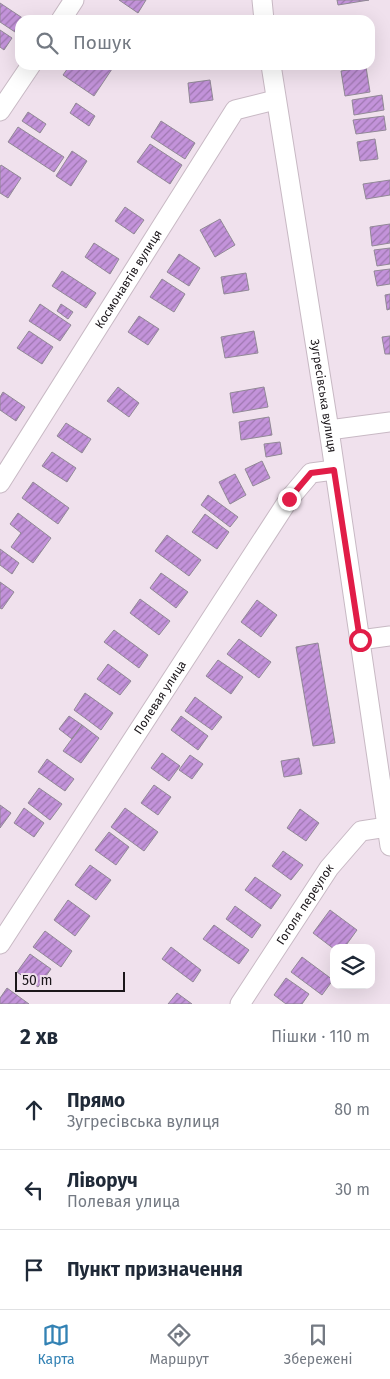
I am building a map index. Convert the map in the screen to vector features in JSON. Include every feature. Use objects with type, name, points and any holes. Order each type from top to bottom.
[{"type":"street","points":[[64,15],[74,0]]},
{"type":"street","points":[[262,0],[264,15]]},
{"type":"street","points":[[0,111],[28,70]]},
{"type":"street","name":"Зугресівська вулиця","points":[[272,70],[329,430],[390,846]]},
{"type":"street","name":"Космонавтів вулиця","points":[[0,483],[235,110],[275,100]]},
{"type":"street","points":[[329,430],[390,422]]},
{"type":"street","name":"Полевая улица","points":[[0,944],[289,499],[311,473],[334,470]]},
{"type":"street","points":[[360,640],[390,636]]},
{"type":"street","name":"Гоголя переулок","points":[[240,1004],[329,868],[361,831],[387,827]]},
{"type":"building","points":[[119,0],[146,0],[138,13]]},
{"type":"building","points":[[337,0],[369,0],[338,5]]},
{"type":"building","points":[[0,3],[18,15],[15,15],[15,32],[0,22]]},
{"type":"building","points":[[0,30],[12,38],[4,50],[0,47]]},
{"type":"building","points":[[66,70],[111,70],[94,96],[63,75]]},
{"type":"building","points":[[366,70],[370,92],[345,96],[341,71]]},
{"type":"building","points":[[210,80],[213,100],[190,103],[188,83]]},
{"type":"building","points":[[382,95],[384,110],[354,115],[352,100]]},
{"type":"building","points":[[76,103],[95,116],[89,126],[70,113]]},
{"type":"building","points":[[28,112],[46,124],[40,133],[22,121]]},
{"type":"building","points":[[384,116],[386,130],[356,134],[353,120]]},
{"type":"building","points":[[161,121],[195,143],[185,159],[151,137]]},
{"type":"building","points":[[18,127],[64,157],[54,172],[8,142]]},
{"type":"building","points":[[375,139],[378,159],[360,161],[357,142]]},
{"type":"building","points":[[150,144],[182,165],[170,184],[137,162]]},
{"type":"building","points":[[72,151],[87,161],[71,186],[56,176]]},
{"type":"building","points":[[1,165],[21,178],[8,198],[0,193]]},
{"type":"building","points":[[390,180],[390,195],[366,199],[363,184]]},
{"type":"building","points":[[125,207],[144,220],[134,234],[115,221]]},
{"type":"building","points":[[220,219],[235,245],[215,257],[200,230]]},
{"type":"building","points":[[390,224],[390,243],[372,246],[370,227]]},
{"type":"building","points":[[94,243],[119,259],[110,274],[85,257]]},
{"type":"building","points":[[390,248],[390,264],[377,266],[374,250]]},
{"type":"building","points":[[179,254],[200,268],[189,286],[167,272]]},
{"type":"building","points":[[390,269],[390,284],[377,286],[374,271]]},
{"type":"building","points":[[62,271],[96,293],[86,308],[52,286]]},
{"type":"building","points":[[246,273],[249,290],[224,294],[221,277]]},
{"type":"building","points":[[162,279],[185,294],[174,312],[150,297]]},
{"type":"building","points":[[390,294],[390,309],[387,310],[385,295]]},
{"type":"building","points":[[40,304],[71,325],[60,341],[29,321]]},
{"type":"building","points":[[61,304],[73,312],[68,319],[57,311]]},
{"type":"building","points":[[139,316],[159,329],[148,345],[128,332]]},
{"type":"building","points":[[29,331],[53,347],[42,364],[17,348]]},
{"type":"building","points":[[254,331],[258,353],[225,358],[221,337]]},
{"type":"building","points":[[390,336],[390,354],[385,354],[382,337]]},
{"type":"building","points":[[118,387],[139,403],[129,417],[107,401]]},
{"type":"building","points":[[264,387],[268,407],[233,413],[230,393]]},
{"type":"building","points":[[3,392],[25,407],[16,421],[0,410],[0,397]]},
{"type":"building","points":[[269,417],[272,435],[241,440],[239,422]]},
{"type":"building","points":[[66,423],[91,439],[82,453],[57,436]]},
{"type":"building","points":[[280,442],[282,454],[266,457],[264,444]]},
{"type":"building","points":[[52,452],[76,468],[67,482],[42,466]]},
{"type":"building","points":[[262,461],[270,478],[253,486],[245,469]]},
{"type":"building","points":[[235,474],[246,495],[230,504],[219,482]]},
{"type":"building","points":[[33,482],[69,508],[58,524],[22,498]]},
{"type":"building","points":[[208,495],[238,517],[230,527],[201,505]]},
{"type":"building","points":[[18,513],[51,538],[33,563],[11,547],[21,533],[10,524]]},
{"type":"building","points":[[205,514],[229,532],[217,549],[192,532]]},
{"type":"building","points":[[167,535],[201,560],[189,576],[155,551]]},
{"type":"building","points":[[0,549],[19,563],[12,574],[0,565]]},
{"type":"building","points":[[161,573],[188,592],[176,608],[150,588]]},
{"type":"building","points":[[0,582],[14,592],[2,609],[0,608]]},
{"type":"building","points":[[140,599],[170,621],[159,635],[130,613]]},
{"type":"building","points":[[257,600],[277,615],[261,637],[241,622]]},
{"type":"building","points":[[114,630],[148,655],[139,668],[104,642]]},
{"type":"building","points":[[239,639],[271,662],[259,678],[227,654]]},
{"type":"building","points":[[318,643],[335,743],[313,746],[296,647]]},
{"type":"building","points":[[218,660],[243,677],[231,694],[206,676]]},
{"type":"building","points":[[108,664],[131,681],[120,695],[97,679]]},
{"type":"building","points":[[85,693],[113,713],[101,730],[74,710]]},
{"type":"building","points":[[195,697],[222,717],[212,730],[185,711]]},
{"type":"building","points":[[69,716],[82,725],[72,739],[59,729]]},
{"type":"building","points":[[181,716],[208,736],[198,750],[171,730]]},
{"type":"building","points":[[82,725],[99,738],[81,763],[63,751]]},
{"type":"building","points":[[162,753],[180,766],[169,781],[151,768]]},
{"type":"building","points":[[190,755],[203,764],[192,779],[179,770]]},
{"type":"building","points":[[299,758],[302,774],[284,777],[281,761]]},
{"type":"building","points":[[47,759],[74,779],[65,791],[38,772]]},
{"type":"building","points":[[154,785],[171,797],[158,815],[141,803]]},
{"type":"building","points":[[39,788],[62,804],[50,820],[28,803]]},
{"type":"building","points":[[0,805],[11,813],[0,828]]},
{"type":"building","points":[[24,808],[44,823],[34,837],[14,823]]},
{"type":"building","points":[[125,808],[158,832],[144,851],[111,827]]},
{"type":"building","points":[[300,809],[319,823],[306,841],[287,828]]},
{"type":"building","points":[[109,832],[129,847],[116,865],[95,850]]},
{"type":"building","points":[[283,851],[303,865],[291,880],[272,866]]},
{"type":"building","points":[[90,865],[111,880],[96,900],[75,885]]},
{"type":"building","points":[[255,877],[281,895],[271,909],[245,890]]},
{"type":"building","points":[[68,900],[90,916],[75,936],[54,920]]},
{"type":"building","points":[[235,906],[261,925],[252,938],[226,919]]},
{"type":"building","points":[[330,910],[357,930],[347,944],[330,944],[330,946],[313,933]]},
{"type":"building","points":[[214,925],[249,950],[239,964],[203,939]]},
{"type":"building","points":[[45,931],[72,951],[61,967],[33,947]]},
{"type":"building","points":[[171,947],[201,970],[193,982],[162,959]]},
{"type":"building","points":[[30,954],[51,969],[38,987],[17,972]]},
{"type":"building","points":[[302,957],[330,978],[330,984],[322,995],[291,972]]},
{"type":"building","points":[[286,978],[309,994],[302,1004],[286,1004],[274,995]]},
{"type":"building","points":[[7,988],[29,1004],[0,1004],[0,998]]},
{"type":"building","points":[[177,993],[192,1004],[168,1004]]},
{"type":"route","points":[[289,499],[311,473],[334,470],[360,640]]}]
